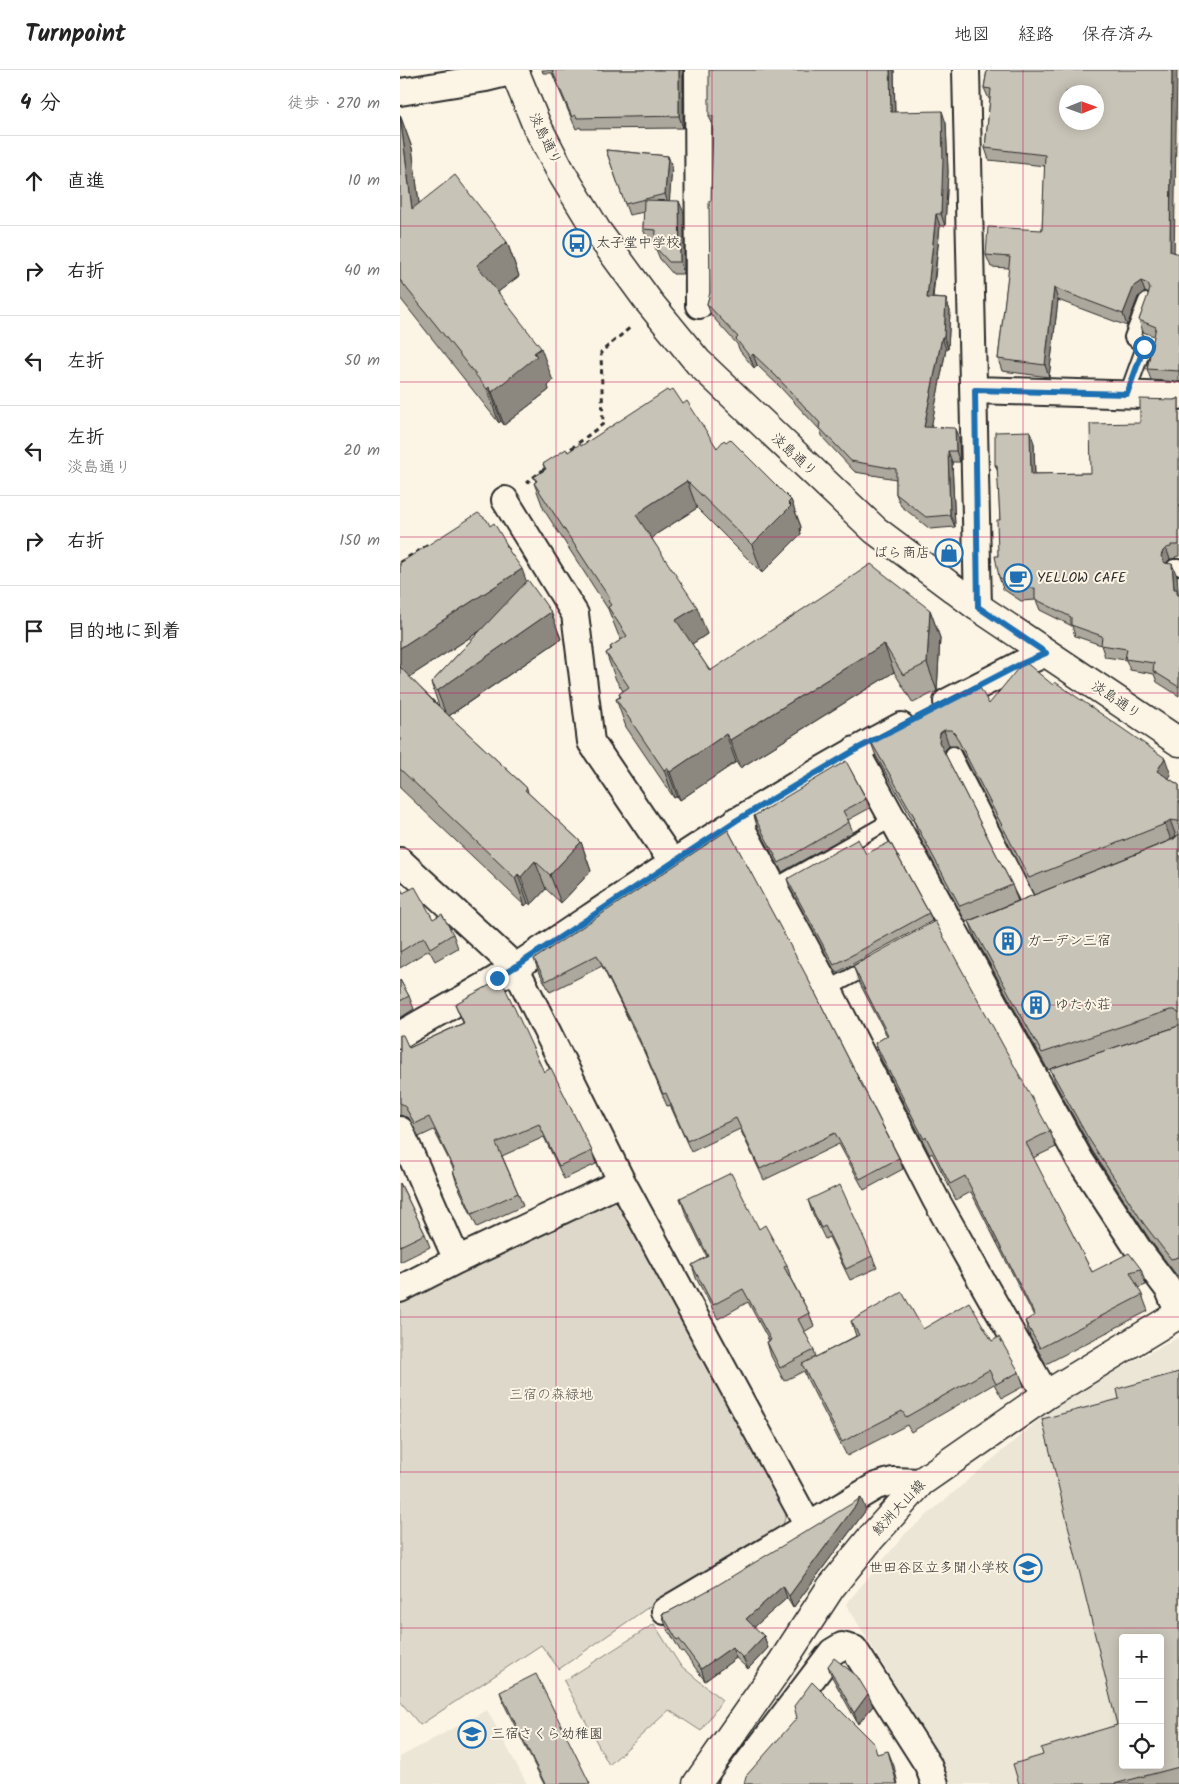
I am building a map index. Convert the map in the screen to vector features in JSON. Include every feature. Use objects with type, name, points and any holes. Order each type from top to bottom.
[{"type":"main road","name":"淡島通り","points":[[514,70],[537,126],[597,231],[645,297],[696,360],[874,530],[978,607],[1179,742]]},
{"type":"main road","name":"鮫洲大山線","points":[[697,1784],[831,1587],[870,1538],[921,1482],[1046,1395],[1179,1314]]},
{"type":"street","points":[[400,92],[486,78],[514,70]]},
{"type":"street","points":[[698,70],[699,306]]},
{"type":"street","points":[[966,70],[975,390],[978,607]]},
{"type":"street","points":[[975,390],[1179,396]]},
{"type":"street","points":[[505,500],[575,614],[590,742],[673,863]]},
{"type":"street","points":[[400,1035],[515,967],[737,820],[855,750],[1019,665],[1046,653]]},
{"type":"street","points":[[855,750],[953,929],[1042,1080],[1080,1160],[1138,1249],[1169,1290],[1179,1314]]},
{"type":"street","points":[[737,820],[828,989],[936,1200],[1046,1395]]},
{"type":"street","points":[[400,861],[515,967],[622,1182],[808,1525]]},
{"type":"street","points":[[400,1130],[457,1260]]},
{"type":"street","points":[[400,1289],[622,1182]]},
{"type":"street","points":[[665,1611],[876,1486],[894,1481],[921,1482]]},
{"type":"street","points":[[732,1784],[832,1652],[842,1646],[854,1649],[928,1765],[936,1784]]},
{"type":"lane","points":[[1127,394],[1144,347],[1132,337],[1146,301]]},
{"type":"lane","points":[[954,754],[1030,905]]},
{"type":"lane","points":[[772,888],[893,819]]},
{"type":"lane","points":[[828,989],[884,958]]},
{"type":"path","points":[[558,459],[603,424],[602,352],[636,322]]},
{"type":"path","points":[[505,500],[550,464]]},
{"type":"path","points":[[400,562],[432,543]]},
{"type":"shaded area","name":"世田谷区立多聞小学校","points":[[1179,1337],[1179,1784],[951,1784],[941,1760],[846,1604],[906,1533],[1054,1407],[1113,1372]]},
{"type":"shaded area","name":"三宿さくら幼稚園","points":[[487,1710],[527,1784],[400,1784],[400,1757]]},
{"type":"green space","name":"三宿の森緑地","points":[[606,1198],[616,1201],[787,1512],[782,1528],[675,1595],[669,1593],[559,1669],[541,1645],[420,1725],[400,1701],[400,1304]]},
{"type":"green space","points":[[654,1624],[680,1665],[722,1700],[701,1731],[669,1710],[609,1765],[564,1681]]},
{"type":"building","points":[[552,70],[679,70],[679,116],[577,118],[576,115],[572,117]]},
{"type":"building","points":[[709,70],[890,70],[891,112],[942,111],[941,214],[936,214],[927,298],[946,299],[944,337],[942,337],[924,427],[955,428],[956,451],[948,451],[950,515],[926,517],[896,494],[896,469],[851,461],[819,427],[820,423],[775,375],[753,354],[750,357],[736,339],[738,337],[707,304],[710,293],[709,201],[711,201],[713,116],[709,116]]},
{"type":"building","points":[[987,70],[1172,70],[1170,251],[1179,254],[1179,371],[1147,369],[1156,327],[1139,320],[1150,289],[1148,284],[1141,281],[1134,286],[1123,314],[1054,288],[1045,365],[998,359],[1010,257],[986,255],[988,227],[1042,230],[1045,155],[985,148],[991,89],[984,88]]},
{"type":"building","points":[[400,115],[412,209],[455,175],[507,242],[477,265],[541,348],[534,353],[537,356],[492,392],[489,387],[487,389],[400,280]]},
{"type":"building","points":[[606,150],[668,156],[665,194],[625,204]]},
{"type":"building","points":[[644,200],[679,201],[680,262],[669,262],[655,247],[656,230],[643,229]]},
{"type":"building","points":[[673,389],[683,404],[687,401],[717,448],[724,440],[726,442],[730,439],[791,500],[788,503],[791,506],[752,545],[687,481],[636,515],[697,607],[676,620],[710,671],[871,564],[930,610],[927,663],[903,675],[884,644],[730,740],[726,734],[670,772],[667,768],[664,770],[616,699],[621,697],[619,694],[629,687],[606,653],[612,649],[610,647],[627,636],[608,607],[611,605],[608,601],[610,599],[534,483],[537,481],[534,477],[546,469],[543,464],[566,449],[568,452],[580,444],[581,446],[667,390],[669,392]]},
{"type":"building","points":[[1179,398],[1179,545],[1171,545],[1171,547],[1166,548],[1161,556],[1165,563],[1172,564],[1174,589],[1177,589],[1177,595],[1179,595],[1179,687],[1153,671],[1154,663],[1125,659],[1127,649],[1101,645],[1102,636],[1071,625],[1071,617],[1035,599],[1035,588],[1017,589],[999,577],[995,556],[998,556],[997,520],[1000,520],[997,465],[995,465],[995,432],[1030,431],[1031,474],[1091,473],[1090,424],[1140,423],[1140,399],[1174,400]]},
{"type":"building","points":[[478,513],[487,520],[490,526],[494,523],[507,545],[505,545],[522,569],[400,648],[400,563]]},
{"type":"building","points":[[528,580],[551,612],[437,691],[431,683]]},
{"type":"building","points":[[1024,661],[1053,685],[1055,682],[1165,758],[1157,771],[1179,785],[1179,822],[1170,820],[1165,824],[1029,878],[955,734],[951,730],[944,730],[940,733],[939,742],[1012,885],[960,906],[913,819],[915,818],[870,740],[978,684],[989,704]]},
{"type":"building","points":[[400,667],[432,700],[527,788],[525,790],[581,842],[550,875],[535,861],[521,877],[518,874],[515,878],[400,769]]},
{"type":"building","points":[[846,761],[866,799],[843,811],[849,822],[779,863],[754,816]]},
{"type":"building","points":[[728,830],[806,975],[899,1158],[860,1179],[835,1133],[760,1169],[736,1118],[687,1141],[666,1093],[663,1094],[638,1036],[597,955],[546,981],[534,959]]},
{"type":"building","points":[[1179,834],[1179,1014],[1175,1010],[1170,1010],[1042,1053],[969,921],[1174,839]]},
{"type":"building","points":[[858,839],[866,854],[890,842],[929,913],[834,965],[787,879]]},
{"type":"building","points":[[400,887],[403,893],[415,887],[433,919],[442,914],[453,934],[430,948],[424,937],[400,952]]},
{"type":"building","points":[[935,921],[1050,1131],[1026,1143],[1092,1272],[1129,1253],[1141,1269],[1130,1272],[1142,1295],[1040,1348],[1025,1321],[1035,1315],[965,1176],[950,1184],[926,1137],[924,1139],[875,1043],[888,1035],[853,966]]},
{"type":"building","points":[[501,979],[544,1072],[551,1068],[592,1151],[559,1166],[539,1124],[496,1143],[518,1193],[472,1214],[453,1171],[455,1170],[429,1117],[415,1124],[404,1105],[400,1103],[400,1035],[403,1035],[409,1048],[464,1023],[455,1004]]},
{"type":"building","points":[[400,980],[409,996],[400,1001]]},
{"type":"building","points":[[1179,1024],[1179,1257],[1171,1259],[1144,1224],[1087,1136],[1050,1069],[1176,1027]]},
{"type":"building","points":[[731,1173],[759,1229],[765,1225],[787,1265],[784,1267],[809,1313],[798,1319],[814,1350],[780,1368],[767,1342],[771,1340],[743,1289],[713,1305],[692,1265],[708,1256],[680,1198]]},
{"type":"building","points":[[400,1183],[425,1234],[400,1246]]},
{"type":"building","points":[[840,1185],[872,1256],[846,1269],[825,1226],[821,1228],[808,1200]]},
{"type":"building","points":[[902,1292],[923,1329],[969,1302],[992,1341],[999,1337],[1019,1372],[996,1384],[989,1370],[906,1417],[902,1411],[842,1442],[802,1364],[859,1335],[851,1321]]},
{"type":"building","points":[[1179,1372],[1179,1767],[1114,1784],[1019,1784],[1013,1764],[1043,1755],[1041,1748],[1117,1725],[1042,1419],[1119,1399],[1117,1389]]},
{"type":"building","points":[[861,1498],[789,1596],[783,1586],[746,1619],[764,1636],[743,1658],[732,1647],[701,1669],[679,1639],[677,1640],[662,1614],[716,1586]]},
{"type":"building","points":[[834,1658],[857,1676],[868,1694],[854,1713],[828,1666]]},
{"type":"building","points":[[536,1674],[590,1784],[545,1784],[500,1692]]},
{"type":"building","points":[[812,1682],[874,1744],[877,1754],[888,1751],[897,1784],[744,1784],[746,1776],[797,1718],[794,1706]]},
{"type":"place","name":"太子堂中学校","points":[[577,243]]},
{"type":"place","name":"ばら商店","points":[[949,553]]},
{"type":"place","name":"YELLOW CAFE","points":[[1018,578]]},
{"type":"place","name":"ガーデン三宿","points":[[1008,941]]},
{"type":"place","name":"ゆたか荘","points":[[1036,1005]]},
{"type":"place","name":"世田谷区立多聞小学校","points":[[1028,1568]]},
{"type":"place","name":"三宿さくら幼稚園","points":[[472,1734]]},
{"type":"route","points":[[497,978],[737,820],[855,750],[1019,665],[1046,653],[978,607],[975,390],[1127,394],[1144,347]]}]
